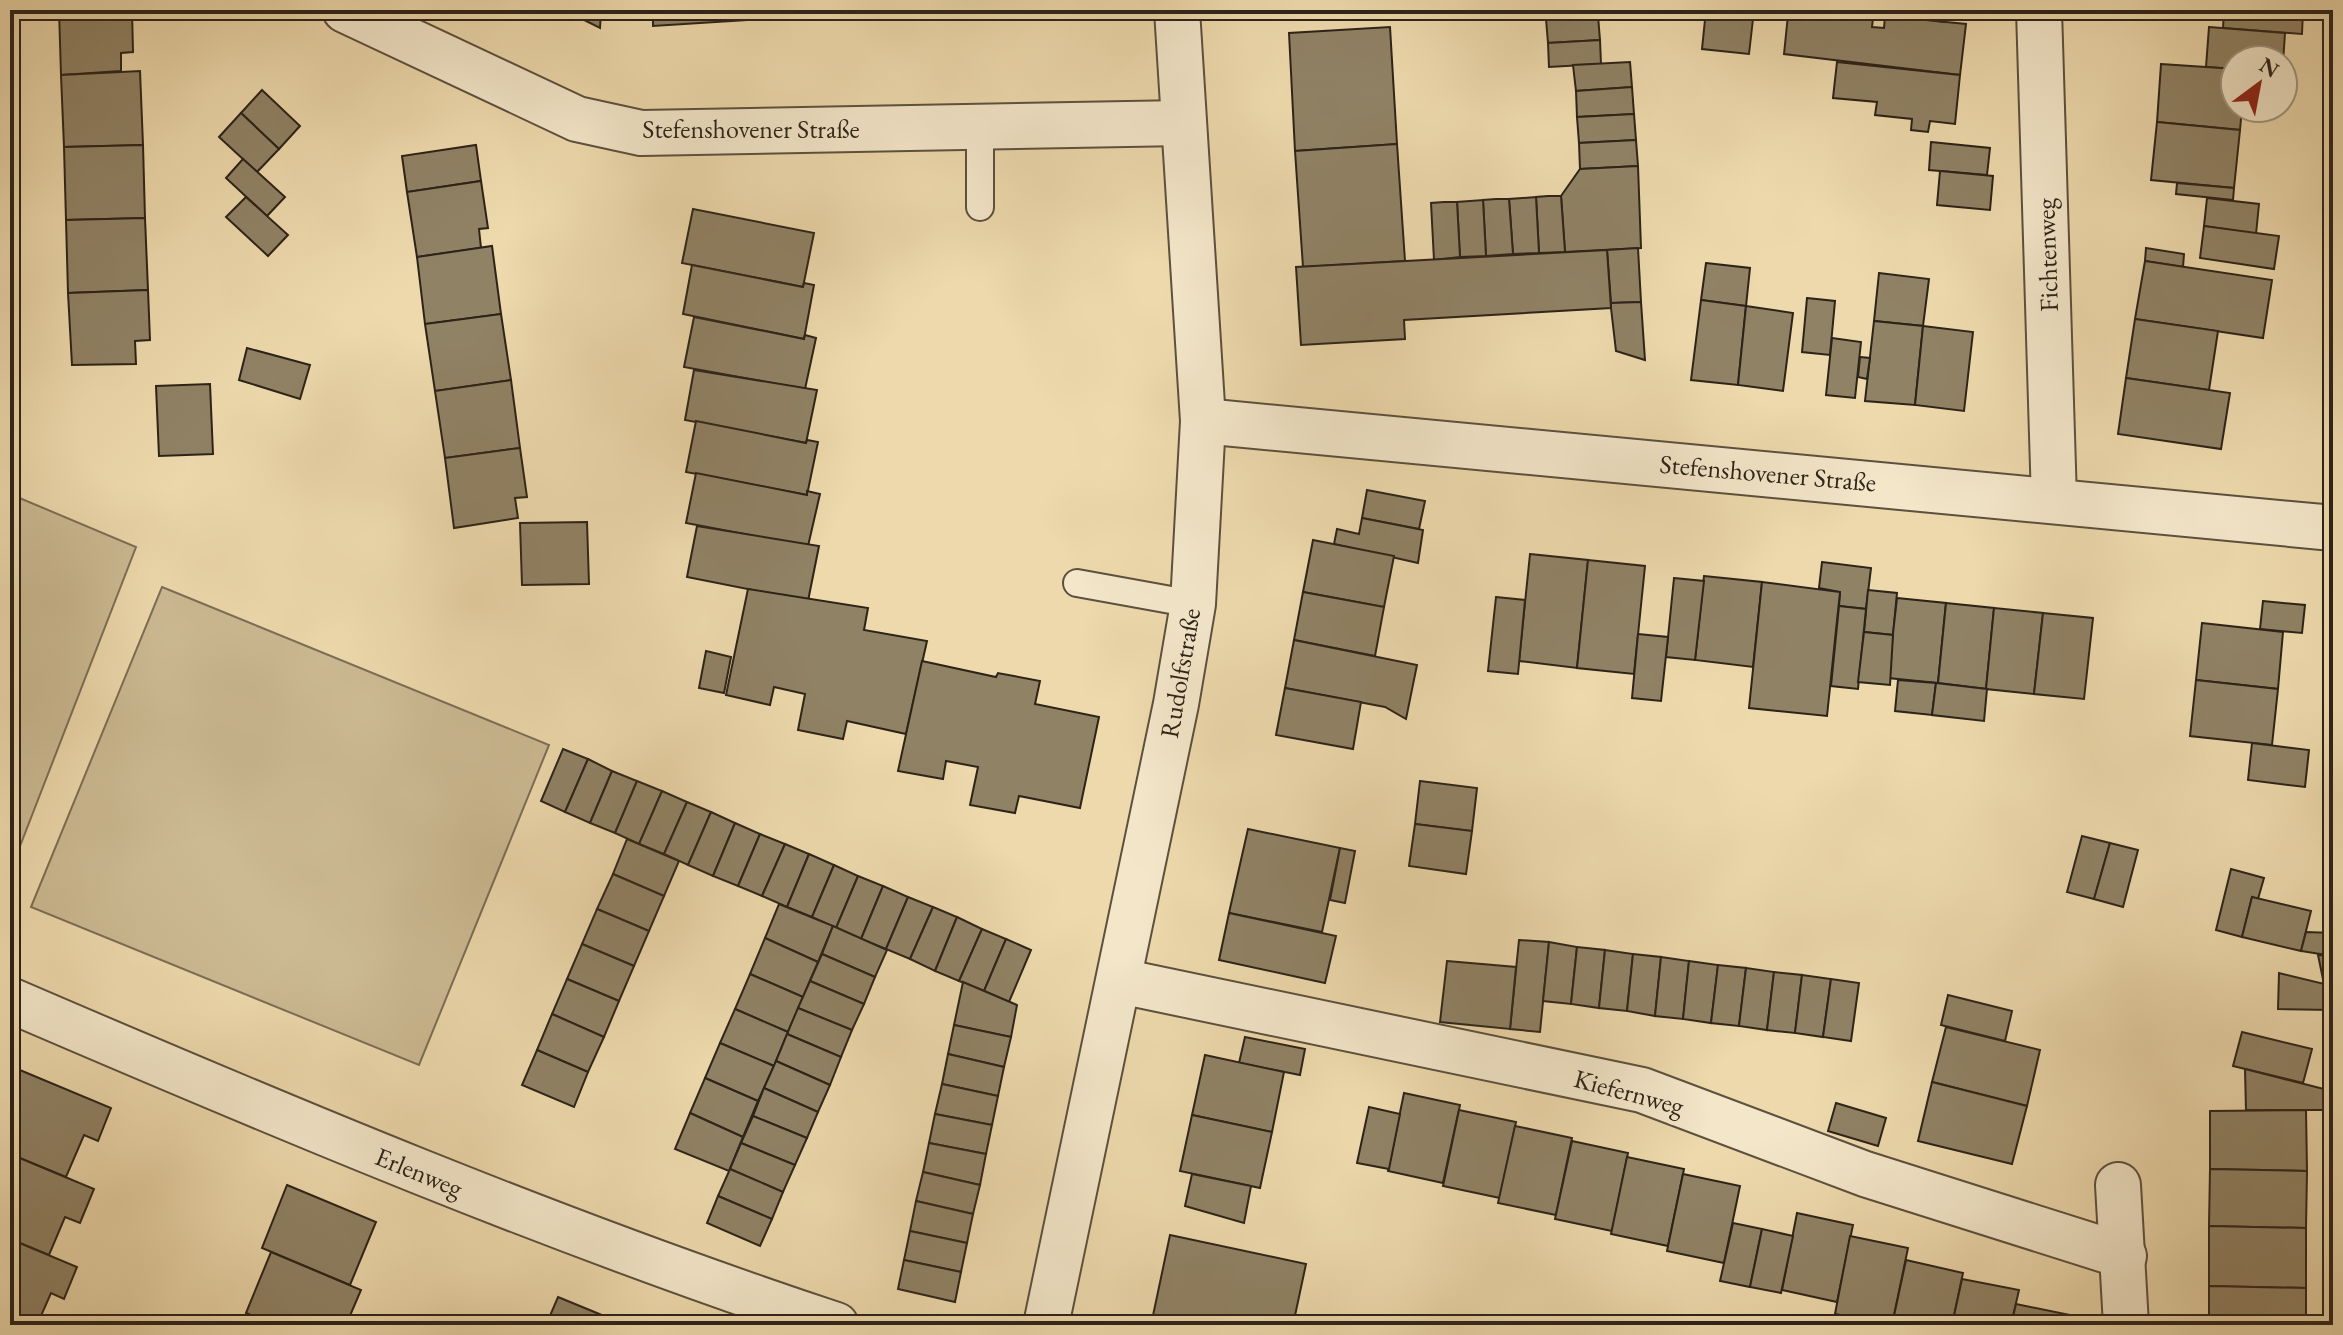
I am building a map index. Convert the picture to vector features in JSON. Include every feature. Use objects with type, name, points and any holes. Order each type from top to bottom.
[{"type":"street","name":"Stefenshovener Straße","points":[[345,10],[577,119],[641,133],[1183,123]]},
{"type":"street","name":"Rudolfstraße","points":[[1046,1325],[1120,981],[1193,604],[1203,421],[1177,10]]},
{"type":"street","name":"Fichtenweg","points":[[2039,10],[2054,500]]},
{"type":"street","name":"Stefenshovener Straße","points":[[1203,421],[2333,528]]},
{"type":"street","name":"Kiefernweg","points":[[1120,981],[1642,1090],[1865,1174],[2124,1256]]},
{"type":"street","name":"Erlenweg","points":[[10,1000],[433,1179],[712,1284],[836,1325]]},
{"type":"street","points":[[2118,1185],[2126,1325]]},
{"type":"lane","points":[[980,127],[980,207]]},
{"type":"lane","points":[[1077,583],[1193,604]]},
{"type":"shaded area","points":[[10,494],[136,547],[10,872]]},
{"type":"shaded area","points":[[162,587],[549,745],[419,1065],[31,907]]},
{"type":"building","points":[[59,10],[132,10],[133,52],[121,53],[121,71],[61,75]]},
{"type":"building","points":[[564,10],[601,10],[600,28]]},
{"type":"building","points":[[653,10],[877,10],[877,12],[653,26]]},
{"type":"building","points":[[1545,10],[1598,10],[1598,16],[1546,19]]},
{"type":"building","points":[[1706,10],[1754,10],[1749,54],[1702,49]]},
{"type":"building","points":[[1816,10],[1874,10],[1872,27],[1884,28],[1885,16],[1966,24],[1960,75],[1784,54],[1788,15],[1815,18]]},
{"type":"building","points":[[1924,10],[1946,11],[1944,22],[1923,19]]},
{"type":"building","points":[[2224,10],[2303,10],[2302,34],[2223,28]]},
{"type":"building","points":[[1598,16],[1600,40],[1548,43],[1546,19]]},
{"type":"building","points":[[1390,27],[1397,144],[1295,151],[1289,33]]},
{"type":"building","points":[[2209,27],[2285,33],[2284,44],[2219,44],[2219,68],[2206,67]]},
{"type":"building","points":[[1600,40],[1601,64],[1549,67],[1548,43]]},
{"type":"building","points":[[1630,62],[1632,87],[1576,91],[1573,65]]},
{"type":"building","points":[[1837,62],[1960,75],[1955,124],[1930,121],[1928,132],[1911,130],[1912,119],[1875,115],[1877,102],[1833,98]]},
{"type":"building","points":[[2161,64],[2219,68],[2219,124],[2241,124],[2240,130],[2157,122]]},
{"type":"building","points":[[140,71],[143,145],[64,147],[61,75]]},
{"type":"building","points":[[1632,87],[1634,114],[1577,117],[1576,91]]},
{"type":"building","points":[[262,90],[300,126],[279,149],[241,113]]},
{"type":"building","points":[[241,113],[279,149],[257,172],[219,137]]},
{"type":"building","points":[[1634,114],[1636,140],[1579,143],[1577,117]]},
{"type":"building","points":[[2157,122],[2240,130],[2234,188],[2151,180]]},
{"type":"building","points":[[1636,140],[1638,166],[1580,169],[1579,143]]},
{"type":"building","points":[[1931,142],[1990,148],[1987,175],[1929,170]]},
{"type":"building","points":[[1397,144],[1405,261],[1303,267],[1295,151]]},
{"type":"building","points":[[143,145],[145,218],[66,220],[64,147]]},
{"type":"building","points":[[476,145],[481,181],[407,192],[402,156]]},
{"type":"building","points":[[243,159],[285,197],[267,216],[226,178]]},
{"type":"building","points":[[1638,166],[1641,248],[1565,252],[1561,196],[1580,169]]},
{"type":"building","points":[[1940,171],[1993,176],[1990,210],[1937,205]]},
{"type":"building","points":[[481,181],[488,228],[479,229],[481,248],[417,257],[407,192]]},
{"type":"building","points":[[2177,183],[2234,188],[2233,200],[2176,194]]},
{"type":"building","points":[[1561,196],[1565,252],[1539,253],[1536,197]]},
{"type":"building","points":[[246,197],[288,235],[268,256],[226,217]]},
{"type":"building","points":[[1536,197],[1539,253],[1513,254],[1509,199]]},
{"type":"building","points":[[2207,198],[2259,204],[2256,234],[2204,226]]},
{"type":"building","points":[[1509,199],[1513,254],[1486,256],[1483,200]]},
{"type":"building","points":[[1483,200],[1486,256],[1460,257],[1457,202]]},
{"type":"building","points":[[1457,202],[1460,257],[1434,260],[1431,203]]},
{"type":"building","points":[[693,209],[814,233],[803,287],[682,263]]},
{"type":"building","points":[[145,218],[148,290],[68,293],[66,220]]},
{"type":"building","points":[[2204,226],[2279,236],[2274,269],[2200,258]]},
{"type":"building","points":[[492,246],[501,314],[425,324],[417,257]]},
{"type":"building","points":[[1638,248],[1641,302],[1611,303],[1607,250]]},
{"type":"building","points":[[2146,248],[2184,254],[2183,267],[2145,261]]},
{"type":"building","points":[[1607,250],[1611,308],[1404,320],[1405,339],[1301,345],[1296,267]]},
{"type":"building","points":[[2145,261],[2272,280],[2263,338],[2135,319]]},
{"type":"building","points":[[1706,263],[1750,268],[1746,306],[1701,300]]},
{"type":"building","points":[[692,265],[803,287],[804,283],[814,285],[804,339],[683,314]]},
{"type":"building","points":[[1879,273],[1929,279],[1923,326],[1874,321]]},
{"type":"building","points":[[148,290],[150,340],[135,341],[136,364],[72,365],[68,293]]},
{"type":"building","points":[[1807,298],[1835,301],[1830,355],[1802,352]]},
{"type":"building","points":[[1701,300],[1746,306],[1738,385],[1691,380]]},
{"type":"building","points":[[1641,302],[1645,360],[1616,351],[1611,308],[1611,303]]},
{"type":"building","points":[[1746,306],[1793,313],[1783,391],[1738,385]]},
{"type":"building","points":[[501,314],[511,380],[435,391],[425,324]]},
{"type":"building","points":[[694,317],[804,339],[805,335],[816,338],[805,389],[684,367]]},
{"type":"building","points":[[2135,319],[2218,331],[2209,390],[2126,378]]},
{"type":"building","points":[[1874,321],[1923,326],[1915,405],[1865,401]]},
{"type":"building","points":[[1923,326],[1973,332],[1964,411],[1915,405]]},
{"type":"building","points":[[1832,338],[1861,342],[1855,398],[1826,395]]},
{"type":"building","points":[[247,348],[310,365],[300,399],[239,380]]},
{"type":"building","points":[[1860,357],[1870,358],[1867,379],[1858,377]]},
{"type":"building","points":[[694,370],[817,390],[806,443],[685,420]]},
{"type":"building","points":[[2126,378],[2230,393],[2221,449],[2118,434]]},
{"type":"building","points":[[511,380],[520,448],[445,458],[435,391]]},
{"type":"building","points":[[210,384],[213,454],[159,456],[156,386]]},
{"type":"building","points":[[696,421],[806,443],[807,440],[818,442],[807,495],[686,472]]},
{"type":"building","points":[[520,448],[527,497],[515,498],[518,518],[454,528],[445,458]]},
{"type":"building","points":[[696,473],[807,495],[807,491],[820,494],[808,546],[686,523]]},
{"type":"building","points":[[1367,490],[1425,501],[1419,529],[1362,518]]},
{"type":"building","points":[[1362,518],[1423,530],[1418,563],[1334,544],[1337,529],[1359,534]]},
{"type":"building","points":[[587,522],[589,584],[522,585],[520,523]]},
{"type":"building","points":[[697,526],[819,546],[808,601],[687,577]]},
{"type":"building","points":[[1313,540],[1394,556],[1384,607],[1303,592]]},
{"type":"building","points":[[1530,554],[1588,560],[1577,668],[1519,661]]},
{"type":"building","points":[[1588,560],[1645,566],[1634,674],[1577,668]]},
{"type":"building","points":[[1822,562],[1871,568],[1866,609],[1839,606],[1840,592],[1819,588]]},
{"type":"building","points":[[1704,576],[1762,582],[1753,667],[1695,660]]},
{"type":"building","points":[[1674,578],[1704,581],[1695,660],[1666,657]]},
{"type":"building","points":[[1762,582],[1840,592],[1827,716],[1749,708]]},
{"type":"building","points":[[748,589],[868,608],[864,630],[927,641],[906,734],[847,721],[843,739],[798,730],[805,694],[774,687],[770,705],[726,695]]},
{"type":"building","points":[[1868,590],[1897,593],[1893,635],[1864,632]]},
{"type":"building","points":[[1303,592],[1384,607],[1375,656],[1294,640]]},
{"type":"building","points":[[1496,597],[1525,600],[1518,674],[1488,671]]},
{"type":"building","points":[[1897,598],[1946,603],[1938,683],[1888,678]]},
{"type":"building","points":[[2263,601],[2305,605],[2302,633],[2260,629]]},
{"type":"building","points":[[1946,603],[1994,608],[1986,689],[1938,683]]},
{"type":"building","points":[[1839,606],[1866,609],[1858,689],[1831,686]]},
{"type":"building","points":[[1994,608],[2043,613],[2034,694],[1986,689]]},
{"type":"building","points":[[2043,613],[2093,618],[2084,699],[2034,694]]},
{"type":"building","points":[[2202,623],[2283,632],[2278,689],[2196,680]]},
{"type":"building","points":[[1864,632],[1893,635],[1890,685],[1858,682]]},
{"type":"building","points":[[1638,634],[1668,637],[1661,701],[1632,698]]},
{"type":"building","points":[[1294,640],[1417,665],[1406,719],[1385,707],[1285,688]]},
{"type":"building","points":[[706,651],[731,657],[724,693],[699,688]]},
{"type":"building","points":[[922,661],[996,677],[998,673],[1040,681],[1035,704],[1099,717],[1080,808],[1019,796],[1015,813],[970,805],[978,767],[946,761],[943,779],[898,771]]},
{"type":"building","points":[[1898,680],[1936,683],[1932,715],[1895,711]]},
{"type":"building","points":[[2196,680],[2278,689],[2272,745],[2190,736]]},
{"type":"building","points":[[1936,683],[1987,689],[1984,721],[1932,715]]},
{"type":"building","points":[[1285,688],[1361,702],[1353,749],[1276,735]]},
{"type":"building","points":[[2252,743],[2309,750],[2305,787],[2248,780]]},
{"type":"building","points":[[563,749],[588,759],[565,812],[541,801]]},
{"type":"building","points":[[588,759],[612,771],[590,823],[565,812]]},
{"type":"building","points":[[612,771],[637,781],[615,833],[590,823]]},
{"type":"building","points":[[637,781],[662,791],[639,844],[615,833]]},
{"type":"building","points":[[1420,781],[1477,788],[1472,831],[1415,824]]},
{"type":"building","points":[[662,791],[687,802],[664,854],[639,844]]},
{"type":"building","points":[[687,802],[711,812],[688,865],[664,854]]},
{"type":"building","points":[[711,812],[735,823],[713,876],[688,865]]},
{"type":"building","points":[[735,823],[760,834],[738,886],[713,876]]},
{"type":"building","points":[[1415,824],[1472,831],[1466,874],[1409,866]]},
{"type":"building","points":[[1248,829],[1340,848],[1322,932],[1229,913]]},
{"type":"building","points":[[760,834],[785,844],[762,896],[738,886]]},
{"type":"building","points":[[2082,836],[2110,843],[2094,899],[2067,892]]},
{"type":"building","points":[[627,839],[679,861],[664,896],[613,874]]},
{"type":"building","points":[[2110,843],[2138,850],[2123,907],[2094,899]]},
{"type":"building","points":[[785,844],[809,854],[787,907],[762,896]]},
{"type":"building","points":[[1340,848],[1355,851],[1345,903],[1330,900]]},
{"type":"building","points":[[809,854],[834,865],[812,917],[787,907]]},
{"type":"building","points":[[834,865],[858,876],[836,928],[812,917]]},
{"type":"building","points":[[2231,869],[2264,878],[2258,899],[2252,897],[2242,937],[2216,930]]},
{"type":"building","points":[[613,874],[664,896],[649,931],[597,909]]},
{"type":"building","points":[[858,876],[883,886],[861,939],[836,928]]},
{"type":"building","points":[[883,886],[908,897],[886,949],[861,939]]},
{"type":"building","points":[[908,897],[933,907],[910,959],[886,949]]},
{"type":"building","points":[[2252,897],[2311,911],[2301,951],[2242,937]]},
{"type":"building","points":[[779,904],[833,926],[818,962],[765,938]]},
{"type":"building","points":[[933,907],[957,917],[935,971],[910,959]]},
{"type":"building","points":[[597,909],[649,931],[634,966],[582,944]]},
{"type":"building","points":[[1229,913],[1336,936],[1325,983],[1219,960]]},
{"type":"building","points":[[957,917],[982,929],[959,981],[935,971]]},
{"type":"building","points":[[833,926],[887,950],[875,977],[822,954]]},
{"type":"building","points":[[982,929],[1006,939],[984,991],[959,981]]},
{"type":"building","points":[[2306,932],[2333,933],[2333,956],[2301,951]]},
{"type":"building","points":[[765,938],[818,962],[803,997],[750,974]]},
{"type":"building","points":[[1006,939],[1031,950],[1009,1002],[984,991]]},
{"type":"building","points":[[1519,940],[1549,942],[1540,1032],[1510,1029]]},
{"type":"building","points":[[1549,942],[1577,947],[1571,1004],[1543,1001]]},
{"type":"building","points":[[582,944],[634,966],[619,1001],[567,979]]},
{"type":"building","points":[[1577,947],[1605,950],[1599,1008],[1571,1004]]},
{"type":"building","points":[[1605,950],[1633,954],[1627,1011],[1599,1008]]},
{"type":"building","points":[[822,954],[875,977],[864,1004],[810,981]]},
{"type":"building","points":[[1633,954],[1661,957],[1655,1016],[1627,1011]]},
{"type":"building","points":[[2318,955],[2333,956],[2333,1010],[2278,1009],[2279,973],[2324,984]]},
{"type":"building","points":[[1661,957],[1689,961],[1683,1019],[1655,1016]]},
{"type":"building","points":[[1447,961],[1516,967],[1510,1029],[1440,1022]]},
{"type":"building","points":[[1689,961],[1718,965],[1711,1023],[1683,1019]]},
{"type":"building","points":[[1718,965],[1746,968],[1739,1026],[1711,1023]]},
{"type":"building","points":[[1746,968],[1774,972],[1767,1030],[1739,1026]]},
{"type":"building","points":[[1774,972],[1802,975],[1795,1033],[1767,1030]]},
{"type":"building","points":[[750,974],[803,997],[788,1032],[735,1009]]},
{"type":"building","points":[[1802,975],[1831,979],[1823,1037],[1795,1033]]},
{"type":"building","points":[[567,979],[619,1001],[604,1037],[552,1014]]},
{"type":"building","points":[[1831,979],[1859,983],[1851,1041],[1823,1037]]},
{"type":"building","points":[[810,981],[864,1004],[852,1030],[798,1008]]},
{"type":"building","points":[[963,982],[1017,1005],[1011,1037],[954,1025]]},
{"type":"building","points":[[1948,995],[2012,1011],[2005,1041],[1941,1025]]},
{"type":"building","points":[[798,1008],[852,1030],[841,1057],[787,1034]]},
{"type":"building","points":[[735,1009],[788,1032],[774,1066],[720,1043]]},
{"type":"building","points":[[552,1014],[604,1037],[588,1072],[537,1050]]},
{"type":"building","points":[[954,1025],[1011,1037],[1004,1067],[948,1054]]},
{"type":"building","points":[[1946,1027],[2040,1050],[2027,1106],[1932,1082]]},
{"type":"building","points":[[2242,1032],[2312,1049],[2303,1083],[2233,1066]]},
{"type":"building","points":[[787,1034],[841,1057],[830,1085],[776,1061]]},
{"type":"building","points":[[1245,1037],[1305,1049],[1300,1075],[1239,1063]]},
{"type":"building","points":[[720,1043],[774,1066],[758,1101],[705,1078]]},
{"type":"building","points":[[537,1050],[588,1072],[574,1107],[522,1085]]},
{"type":"building","points":[[948,1054],[1004,1067],[998,1096],[942,1084]]},
{"type":"building","points":[[1205,1055],[1284,1072],[1272,1132],[1192,1115]]},
{"type":"building","points":[[776,1061],[830,1085],[818,1112],[764,1088]]},
{"type":"building","points":[[15,1068],[111,1108],[98,1141],[84,1135],[66,1177],[10,1154],[10,1080]]},
{"type":"building","points":[[2245,1069],[2324,1089],[2325,1110],[2246,1110]]},
{"type":"building","points":[[705,1078],[758,1101],[743,1137],[690,1113]]},
{"type":"building","points":[[1932,1082],[2027,1106],[2012,1164],[1918,1141]]},
{"type":"building","points":[[942,1084],[998,1096],[992,1125],[935,1114]]},
{"type":"building","points":[[764,1088],[818,1112],[807,1138],[753,1116]]},
{"type":"building","points":[[1404,1093],[1460,1105],[1443,1183],[1388,1171]]},
{"type":"building","points":[[1836,1103],[1886,1118],[1878,1146],[1828,1131]]},
{"type":"building","points":[[1369,1107],[1400,1114],[1389,1169],[1357,1163]]},
{"type":"building","points":[[1459,1110],[1516,1122],[1500,1198],[1443,1186]]},
{"type":"building","points":[[2306,1110],[2307,1171],[2210,1169],[2210,1111]]},
{"type":"building","points":[[690,1113],[743,1137],[729,1171],[675,1149]]},
{"type":"building","points":[[935,1114],[992,1125],[986,1154],[929,1143]]},
{"type":"building","points":[[1192,1115],[1272,1132],[1260,1188],[1180,1171]]},
{"type":"building","points":[[753,1116],[807,1138],[795,1165],[741,1143]]},
{"type":"building","points":[[1515,1126],[1572,1138],[1556,1215],[1498,1203]]},
{"type":"building","points":[[1572,1141],[1628,1153],[1612,1231],[1555,1219]]},
{"type":"building","points":[[741,1143],[795,1165],[783,1192],[730,1169]]},
{"type":"building","points":[[929,1143],[986,1154],[980,1185],[923,1172]]},
{"type":"building","points":[[10,1154],[94,1189],[80,1223],[65,1217],[49,1255],[10,1239]]},
{"type":"building","points":[[1627,1157],[1684,1169],[1668,1246],[1611,1234]]},
{"type":"building","points":[[730,1169],[783,1192],[772,1219],[718,1196]]},
{"type":"building","points":[[2210,1169],[2307,1171],[2306,1228],[2209,1226]]},
{"type":"building","points":[[923,1172],[980,1185],[973,1214],[916,1201]]},
{"type":"building","points":[[1192,1174],[1251,1186],[1244,1223],[1185,1206]]},
{"type":"building","points":[[1683,1174],[1740,1186],[1724,1263],[1667,1251]]},
{"type":"building","points":[[287,1185],[376,1222],[350,1285],[262,1248]]},
{"type":"building","points":[[718,1196],[772,1219],[760,1246],[707,1223]]},
{"type":"building","points":[[916,1201],[973,1214],[967,1243],[910,1231]]},
{"type":"building","points":[[1797,1213],[1853,1225],[1837,1302],[1782,1290]]},
{"type":"building","points":[[1733,1223],[1762,1229],[1750,1287],[1720,1281]]},
{"type":"building","points":[[2209,1226],[2306,1228],[2306,1288],[2209,1286]]},
{"type":"building","points":[[1762,1229],[1793,1236],[1781,1293],[1750,1287]]},
{"type":"building","points":[[910,1231],[967,1243],[961,1272],[904,1260]]},
{"type":"building","points":[[1170,1235],[1306,1264],[1293,1325],[1151,1325]]},
{"type":"building","points":[[1850,1236],[1908,1248],[1892,1325],[1835,1314]]},
{"type":"building","points":[[10,1239],[77,1267],[64,1299],[51,1293],[37,1325],[10,1323]]},
{"type":"building","points":[[271,1252],[361,1290],[346,1325],[276,1325],[246,1313]]},
{"type":"building","points":[[904,1260],[961,1272],[955,1302],[898,1289]]},
{"type":"building","points":[[1906,1260],[1963,1273],[1952,1325],[1892,1325]]},
{"type":"building","points":[[1962,1279],[2019,1290],[2011,1325],[1952,1325]]},
{"type":"building","points":[[2209,1286],[2306,1288],[2306,1325],[2209,1325]]},
{"type":"building","points":[[558,1297],[626,1325],[546,1325]]},
{"type":"building","points":[[2016,1304],[2075,1316],[2073,1325],[2011,1325]]}]
